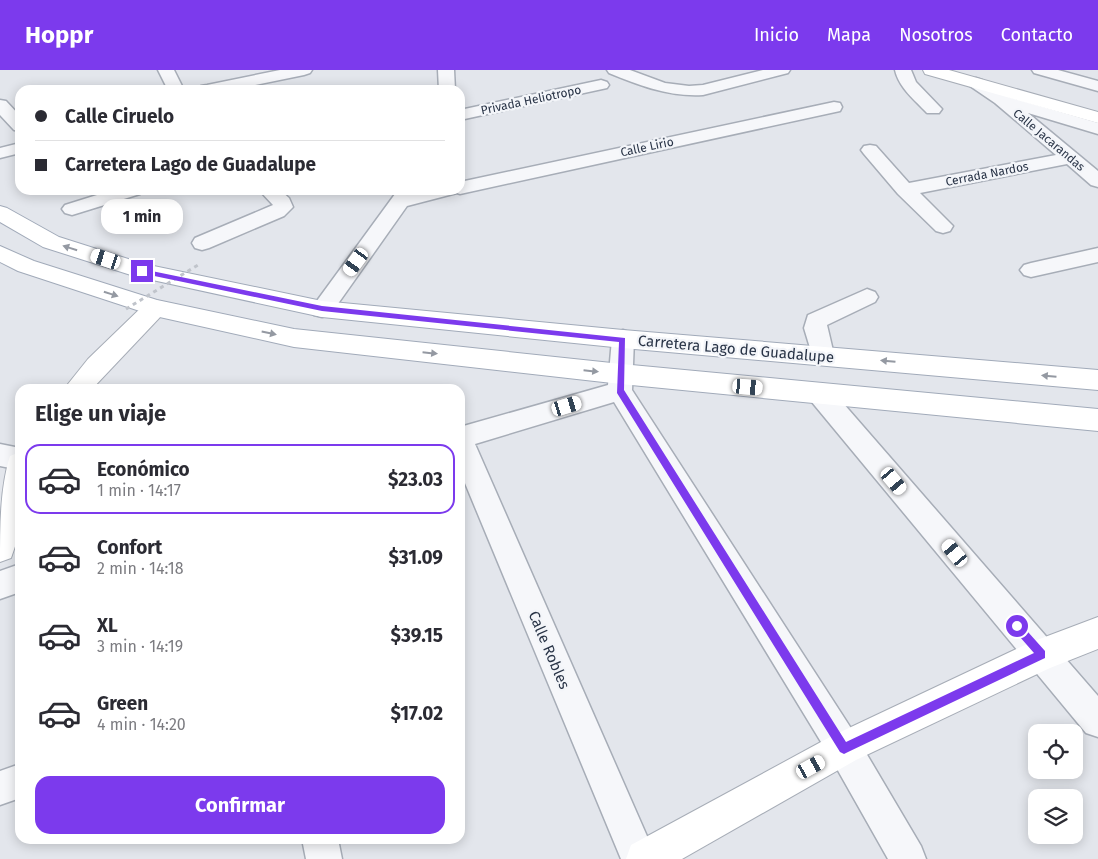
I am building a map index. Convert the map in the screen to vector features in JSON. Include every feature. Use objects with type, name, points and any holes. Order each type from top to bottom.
[{"type":"main road","points":[[931,70],[979,76],[1098,103]]},
{"type":"main road","points":[[1003,95],[1098,118]]},
{"type":"main road","name":"Carretera Lago de Guadalupe","points":[[0,213],[51,242],[142,271],[322,309],[622,339],[1098,380]]},
{"type":"main road","points":[[0,253],[26,266],[155,308],[294,338],[620,382],[820,394],[1098,420]]},
{"type":"main road","points":[[81,384],[155,308]]},
{"type":"main road","points":[[0,548],[8,524],[15,489]]},
{"type":"main road","points":[[645,859],[844,748],[1041,655],[1098,633]]},
{"type":"street","points":[[166,70],[174,85]]},
{"type":"street","points":[[231,85],[304,70]]},
{"type":"street","points":[[446,70],[447,85]]},
{"type":"street","points":[[615,70],[662,88],[689,92],[782,70]]},
{"type":"street","points":[[903,70],[912,86],[933,109]]},
{"type":"street","points":[[1040,70],[1098,86]]},
{"type":"street","name":"Calle Jacarandas","points":[[979,76],[1003,95],[1069,158],[1098,181]]},
{"type":"street","name":"Privada Heliotropo","points":[[465,114],[602,85]]},
{"type":"street","points":[[1003,95],[1098,129]]},
{"type":"street","points":[[0,106],[15,121]]},
{"type":"street","name":"Calle Lirio","points":[[465,187],[834,107]]},
{"type":"street","points":[[0,153],[15,149]]},
{"type":"street","points":[[870,150],[912,188],[943,226]]},
{"type":"street","name":"Cerrada Nardos","points":[[912,188],[1069,158]]},
{"type":"street","points":[[72,209],[117,195]]},
{"type":"street","points":[[202,243],[277,212],[283,207],[282,202],[274,195]]},
{"type":"street","points":[[322,309],[404,195]]},
{"type":"street","points":[[1031,270],[1098,255]]},
{"type":"street","points":[[822,356],[815,328],[816,321],[867,297]]},
{"type":"street","points":[[622,339],[620,382],[844,748],[908,859]]},
{"type":"street","points":[[465,437],[620,382]]},
{"type":"street","points":[[820,394],[1098,721]]},
{"type":"street","name":"Calle Robles","points":[[465,451],[638,859]]},
{"type":"street","points":[[0,455],[15,458]]},
{"type":"street","points":[[0,585],[15,580]]},
{"type":"street","points":[[0,788],[15,783]]},
{"type":"street","points":[[321,844],[324,859]]},
{"type":"path","points":[[126,309],[198,265]]},
{"type":"route","points":[[142,271],[322,309],[622,339],[620,390],[844,748],[1041,655],[1017,626]]}]
